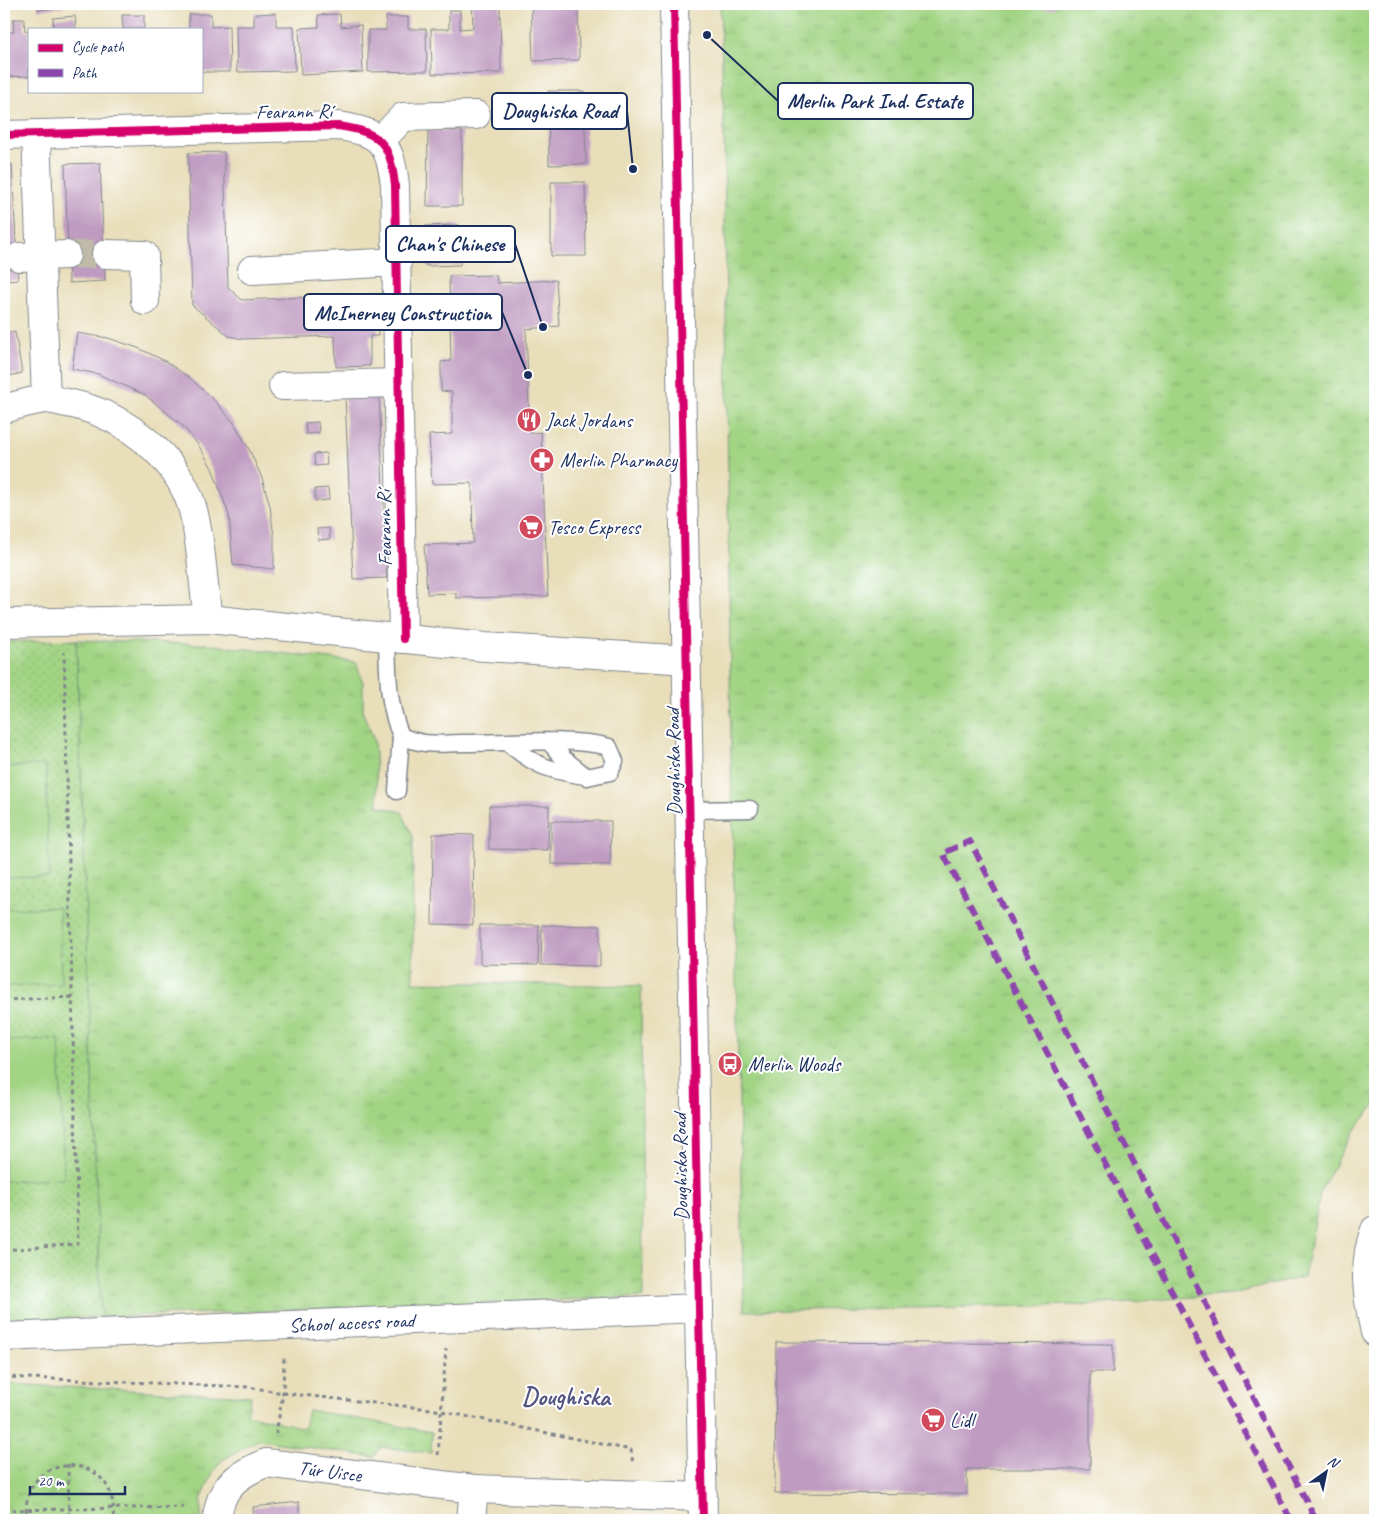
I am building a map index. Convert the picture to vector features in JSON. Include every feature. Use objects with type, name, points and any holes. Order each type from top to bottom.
[{"type":"main road","name":"Doughiska Road","points":[[674,4],[703,1509]]},
{"type":"main road","points":[[381,140],[403,117],[476,115]]},
{"type":"main road","name":"Fearann Rí","points":[[4,135],[338,126],[359,129],[381,140],[392,162],[395,185],[398,383],[395,638]]},
{"type":"main road","points":[[36,134],[46,399]]},
{"type":"main road","points":[[106,254],[144,255],[145,301]]},
{"type":"main road","points":[[252,270],[396,262]]},
{"type":"main road","points":[[283,386],[398,383]]},
{"type":"main road","points":[[4,409],[46,399],[76,405],[102,413],[123,425],[152,446],[174,470],[190,498],[208,619]]},
{"type":"main road","points":[[4,623],[208,619],[485,647],[688,660]]},
{"type":"main road","points":[[1375,1230],[1368,1264],[1366,1296],[1375,1332]]},
{"type":"main road","name":"School access road","points":[[4,1337],[699,1308]]},
{"type":"main road","name":"Túr Uisce","points":[[218,1514],[222,1496],[233,1481],[247,1470],[266,1463],[474,1490],[638,1496],[703,1509]]},
{"type":"main road","points":[[471,1520],[474,1490]]},
{"type":"lane","points":[[395,638],[388,685],[392,715],[401,736],[398,791]]},
{"type":"lane","points":[[401,736],[420,744],[508,743],[592,743],[610,747],[615,761],[610,772],[587,777],[550,770],[523,756],[508,743]]},
{"type":"lane","points":[[550,743],[564,759],[587,777]]},
{"type":"lane","points":[[690,810],[750,809]]},
{"type":"path","points":[[4,1250],[78,1244],[63,658],[67,621]]},
{"type":"path","points":[[4,1000],[73,997]]},
{"type":"path","points":[[435,1485],[443,1411],[446,1345]]},
{"type":"path","points":[[271,1464],[283,1393],[284,1353]]},
{"type":"path","points":[[4,1377],[249,1387],[283,1393],[443,1411],[631,1450],[638,1496]]},
{"type":"path","points":[[68,1464],[70,1520]]},
{"type":"path","points":[[28,1520],[26,1510],[27,1497],[33,1484],[48,1471],[68,1464],[90,1470],[100,1476],[107,1485],[114,1507],[113,1520]]},
{"type":"path","points":[[4,1510],[114,1507],[218,1514]]},
{"type":"green space","points":[[720,4],[1375,4],[1375,1105],[1353,1132],[1321,1190],[1304,1277],[1231,1294],[1090,1305],[744,1311],[731,759],[724,129]]},
{"type":"green space","points":[[76,640],[205,644],[356,662],[363,683],[363,713],[374,740],[378,806],[402,812],[413,837],[413,982],[641,986],[643,1297],[101,1317]]},
{"type":"green space","points":[[76,640],[101,1317],[4,1321],[4,642]]},
{"type":"green space","points":[[46,765],[49,877],[4,878],[4,767]]},
{"type":"green space","points":[[59,907],[61,984],[4,986],[4,909]]},
{"type":"green space","points":[[59,1039],[64,1179],[4,1181],[4,1041]]},
{"type":"green space","points":[[5,1384],[251,1396],[247,1414],[304,1428],[308,1410],[432,1432],[431,1453],[381,1447],[374,1457],[258,1440],[221,1461],[214,1470],[201,1500],[201,1520],[4,1520],[4,1450],[9,1450]]},
{"type":"building","points":[[38,4],[63,4],[63,7],[38,10]]},
{"type":"building","points":[[472,4],[500,4],[501,73],[432,74],[431,29],[449,29],[449,10],[460,10],[460,29],[473,28]]},
{"type":"building","points":[[531,4],[578,4],[579,60],[533,61]]},
{"type":"building","points":[[1039,4],[1055,4],[1055,8],[1039,8]]},
{"type":"building","points":[[276,13],[276,26],[294,26],[295,71],[237,72],[236,26],[254,26],[254,14]]},
{"type":"building","points":[[189,14],[211,14],[211,27],[229,26],[230,72],[202,72],[202,28],[189,28]]},
{"type":"building","points":[[340,14],[341,27],[361,25],[363,72],[301,75],[299,28],[319,27],[318,15]]},
{"type":"building","points":[[122,15],[144,15],[144,28],[123,28]]},
{"type":"building","points":[[75,16],[76,28],[54,28],[53,18]]},
{"type":"building","points":[[386,17],[408,17],[408,29],[426,29],[427,71],[368,72],[368,30],[386,30]]},
{"type":"building","points":[[13,19],[24,19],[25,31],[28,31],[28,76],[4,77],[4,32],[14,32]]},
{"type":"building","points":[[548,91],[584,91],[586,164],[549,165]]},
{"type":"building","points":[[428,130],[462,131],[462,206],[427,206]]},
{"type":"building","points":[[224,152],[228,287],[242,300],[377,294],[378,336],[370,336],[370,366],[336,367],[335,336],[243,339],[229,336],[192,305],[188,153]]},
{"type":"building","points":[[100,163],[105,281],[69,283],[65,164]]},
{"type":"building","points":[[12,164],[18,280],[4,281],[4,165]]},
{"type":"building","points":[[551,182],[585,182],[586,256],[551,256]]},
{"type":"building","points":[[459,225],[460,265],[426,266],[425,226]]},
{"type":"building","points":[[496,275],[497,283],[556,280],[559,326],[526,329],[530,433],[541,432],[548,596],[456,598],[456,593],[427,594],[424,545],[473,543],[472,483],[432,484],[429,435],[452,434],[452,392],[441,391],[441,362],[451,361],[449,276]]},
{"type":"building","points":[[15,332],[22,373],[4,377],[4,334]]},
{"type":"building","points":[[77,333],[108,338],[138,348],[165,361],[190,378],[213,399],[234,423],[249,449],[262,478],[270,506],[274,537],[274,569],[233,565],[229,515],[212,468],[199,446],[183,426],[145,395],[98,374],[72,369]]},
{"type":"building","points":[[379,395],[387,578],[353,579],[345,396]]},
{"type":"building","points":[[318,422],[319,433],[306,434],[305,423]]},
{"type":"building","points":[[326,453],[327,465],[315,466],[314,454]]},
{"type":"building","points":[[328,488],[329,500],[315,501],[315,489]]},
{"type":"building","points":[[329,528],[330,539],[318,540],[317,529]]},
{"type":"building","points":[[489,806],[549,806],[548,850],[489,849]]},
{"type":"building","points":[[551,821],[611,821],[610,865],[551,864]]},
{"type":"building","points":[[433,834],[474,835],[473,925],[432,924]]},
{"type":"building","points":[[480,925],[539,925],[538,965],[480,964]]},
{"type":"building","points":[[542,925],[600,926],[600,966],[541,965]]},
{"type":"building","name":"Lidl","points":[[776,1342],[1113,1344],[1113,1372],[1090,1372],[1090,1469],[967,1469],[967,1494],[775,1493]]},
{"type":"building","points":[[299,1502],[299,1520],[254,1520],[253,1507]]},
{"type":"tunnel","points":[[66,255],[106,254]]},
{"type":"marked path","points":[[1291,1520],[943,853],[970,841],[1316,1520]]},
{"type":"cycle path","points":[[674,4],[703,1520]]},
{"type":"cycle path","points":[[4,135],[338,126],[364,132],[374,136],[381,142],[390,159],[395,185],[403,639]]},
{"type":"place","name":"Merlin Park Ind. Estate","points":[[707,35]]},
{"type":"place","name":"Doughiska Road","points":[[633,169]]},
{"type":"place","name":"Chan's Chinese","points":[[543,327]]},
{"type":"place","name":"McInerney Construction","points":[[528,375]]},
{"type":"place","name":"Jack Jordans","points":[[529,420]]},
{"type":"place","name":"Merlin Pharmacy","points":[[542,460]]},
{"type":"place","name":"Tesco Express","points":[[531,527]]},
{"type":"place","name":"Merlin Woods","points":[[730,1064]]},
{"type":"place","name":"Lidl","points":[[933,1420]]},
{"type":"district","name":"Doughiska","points":[[566,1396]]}]
